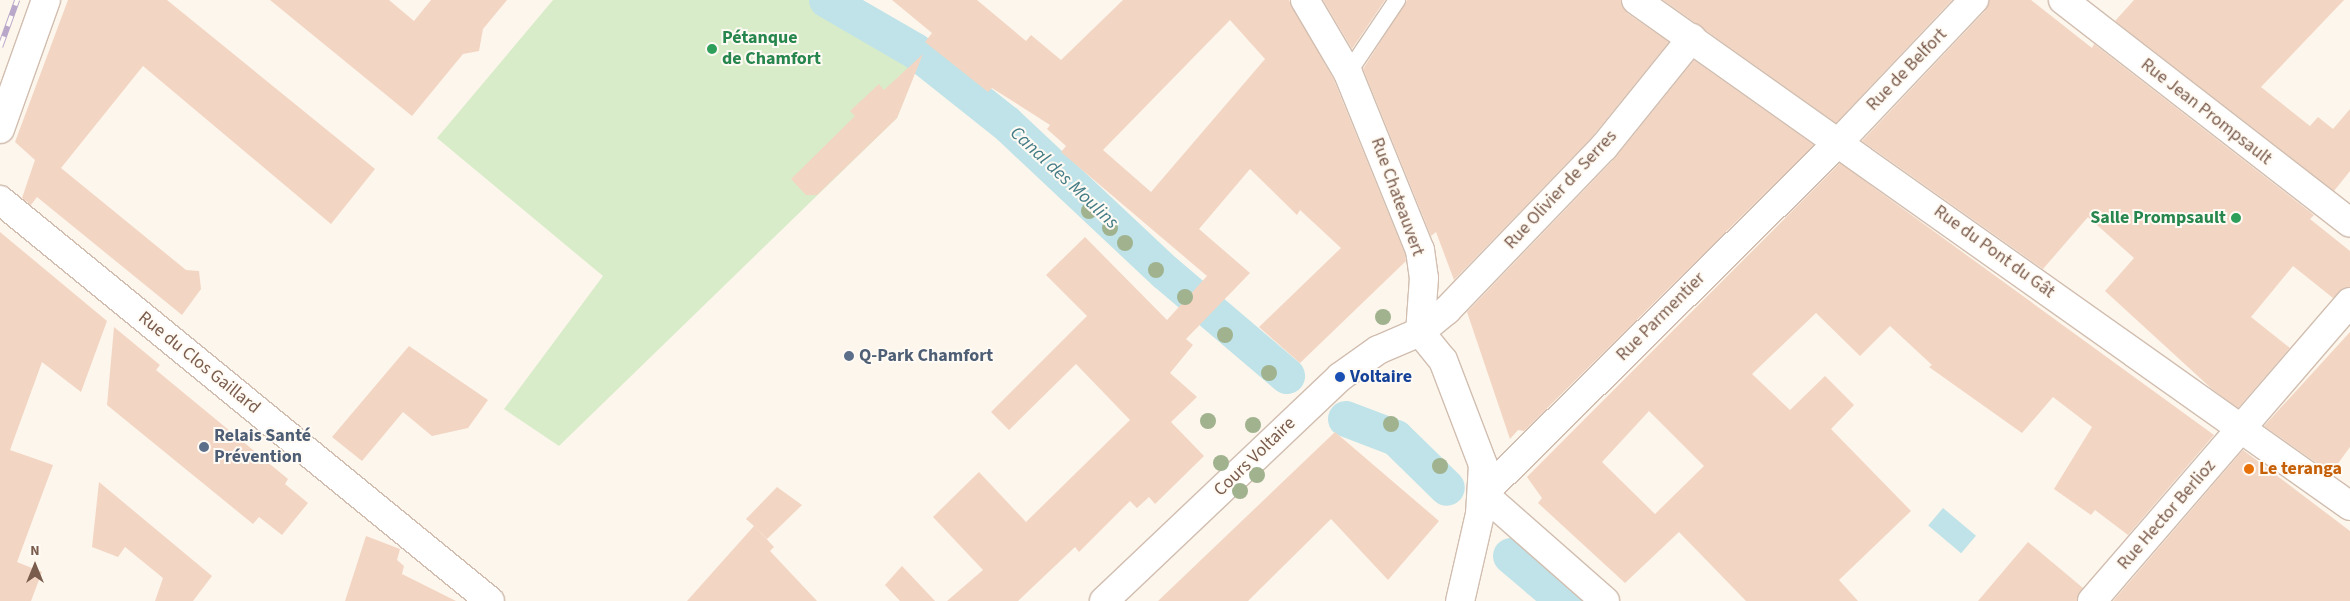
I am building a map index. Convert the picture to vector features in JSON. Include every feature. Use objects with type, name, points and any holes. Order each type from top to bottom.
[{"type":"street","points":[[0,129],[46,0]]},
{"type":"street","name":"Rue Chateauvert","points":[[1305,0],[1348,73],[1420,250],[1424,278],[1420,332]]},
{"type":"street","name":"Rue du Pont du Gât","points":[[1636,0],[1840,141],[2350,506]]},
{"type":"street","name":"Rue de Belfort","points":[[1840,141],[1974,0]]},
{"type":"street","name":"Rue Jean Prompsault","points":[[2063,0],[2350,223]]},
{"type":"street","name":"Rue Olivier de Serres","points":[[1420,332],[1450,307],[1604,147],[1692,38]]},
{"type":"street","name":"Rue Parmentier","points":[[1483,494],[1840,141]]},
{"type":"street","name":"Rue du Clos Gaillard","points":[[0,200],[490,601]]},
{"type":"street","name":"Rue Hector Berlioz","points":[[2092,601],[2350,302]]},
{"type":"street","points":[[1420,332],[1444,360],[1483,465],[1483,494],[1460,601]]},
{"type":"street","name":"Cours Voltaire","points":[[1104,601],[1340,377],[1378,350],[1420,332]]},
{"type":"street","points":[[1483,494],[1606,601]]},
{"type":"lane","points":[[0,142],[54,0]]},
{"type":"lane","points":[[1348,73],[1397,0]]},
{"type":"green space","points":[[553,0],[809,0],[917,68],[897,118],[559,446],[504,409],[603,276],[437,138]]},
{"type":"water","points":[[1943,508],[1976,536],[1961,553],[1928,526]]},
{"type":"building","points":[[68,0],[167,0],[375,169],[331,224],[143,66],[61,168],[186,270],[199,271],[201,289],[182,315],[37,197],[31,205],[22,198],[35,160],[15,142]]},
{"type":"building","points":[[270,0],[389,0],[414,21],[431,0],[507,0],[483,29],[479,51],[463,54],[412,116]]},
{"type":"building","points":[[892,0],[977,0],[1026,41],[1031,35],[1061,60],[1123,0],[1289,0],[1334,80],[1405,254],[1406,261],[1300,363],[1259,327],[1341,248],[1300,210],[1297,215],[1250,169],[1199,229],[1250,273],[1186,339],[1193,345],[1170,373],[1197,397],[1171,422],[1204,456],[1155,504],[1149,497],[1137,508],[1130,501],[1079,552],[1075,547],[1018,601],[947,601],[983,570],[933,517],[979,472],[1026,522],[1130,420],[1076,364],[1009,430],[991,412],[1087,316],[1046,275],[1085,237],[1167,320],[1207,276],[1061,152],[1066,146],[1047,129],[1050,125],[992,88],[988,92],[925,42],[932,33]],"holes":[[[1230,20],[1265,59],[1151,192],[1103,150]]]},
{"type":"building","points":[[1323,0],[1385,0],[1352,49]]},
{"type":"building","points":[[1407,0],[1621,0],[1627,13],[1669,42],[1592,137],[1454,280],[1436,232],[1431,236],[1363,69]]},
{"type":"building","points":[[1663,0],[1952,0],[1836,123]]},
{"type":"building","points":[[1989,0],[2031,0],[2092,48],[2094,44],[2314,215],[2310,219],[2350,251],[2350,287],[2333,298],[2293,266],[2251,317],[2290,348],[2238,408],[2212,389],[2105,291],[2134,258],[2088,217],[2043,269],[1862,141],[1985,11]]},
{"type":"building","points":[[2134,0],[2344,0],[2261,87],[2310,126],[2318,117],[2333,129],[2350,109],[2350,171],[2334,191],[2115,21]]},
{"type":"building","points":[[923,54],[897,118],[817,195],[806,195],[791,179],[855,116],[850,111],[879,84],[884,90]]},
{"type":"building","points":[[1694,60],[1814,145],[1524,431],[1518,430],[1510,439],[1467,312],[1615,158]]},
{"type":"building","points":[[1840,163],[2214,435],[2128,535],[2095,510],[2091,515],[2054,489],[2092,427],[2053,397],[2022,433],[1929,367],[1932,365],[1890,326],[1860,356],[1816,313],[1752,374],[1790,410],[1825,376],[1854,405],[1831,429],[1911,511],[1839,580],[1858,601],[1746,601],[1679,532],[1625,583],[1538,503],[1542,498],[1527,477]],"holes":[[[1649,411],[1704,466],[1655,514],[1602,462]]]},
{"type":"building","points":[[0,232],[107,321],[81,392],[42,362],[10,450],[53,465],[17,562],[42,572],[31,601],[0,601]]},
{"type":"building","name":"Relais Santé Prévention","points":[[114,327],[160,365],[156,370],[288,479],[285,484],[308,503],[282,535],[259,517],[253,524],[107,405]]},
{"type":"building","points":[[2350,332],[2350,447],[2331,473],[2264,426]]},
{"type":"building","points":[[409,346],[488,400],[468,428],[432,436],[403,412],[362,461],[332,437]]},
{"type":"building","points":[[1335,432],[1439,521],[1388,580],[1331,519],[1248,601],[1158,601]]},
{"type":"building","points":[[2243,450],[2350,531],[2350,601],[2113,601]]},
{"type":"building","points":[[99,482],[212,576],[193,601],[155,601],[163,578],[125,547],[118,557],[92,547]]},
{"type":"building","points":[[777,487],[802,505],[767,539],[756,528],[774,547],[770,551],[817,601],[687,601],[754,526],[746,519]]},
{"type":"building","points":[[366,536],[400,549],[397,560],[404,566],[402,574],[456,601],[345,601]]},
{"type":"building","points":[[2028,542],[2083,588],[2077,601],[1978,601]]},
{"type":"building","points":[[902,566],[935,601],[900,601],[885,585]]},
{"type":"waterway","name":"Canal des Moulins","points":[[827,0],[915,51],[1006,123],[1166,273],[1287,376]]},
{"type":"waterway","name":"Canal des Moulins","points":[[1346,419],[1396,438],[1447,488]]},
{"type":"waterway","name":"Canal des Moulins","points":[[1511,556],[1564,601]]},
{"type":"railway","points":[[0,47],[17,0]]},
{"type":"place","name":"Pétanque de Chamfort","points":[[712,49]]},
{"type":"place","name":"Salle Prompsault","points":[[2236,218]]},
{"type":"place","name":"Q-Park Chamfort","points":[[849,356]]},
{"type":"place","name":"Voltaire","points":[[1340,377]]},
{"type":"place","name":"Relais Santé Prévention","points":[[204,447]]},
{"type":"place","name":"Le teranga","points":[[2249,469]]}]
